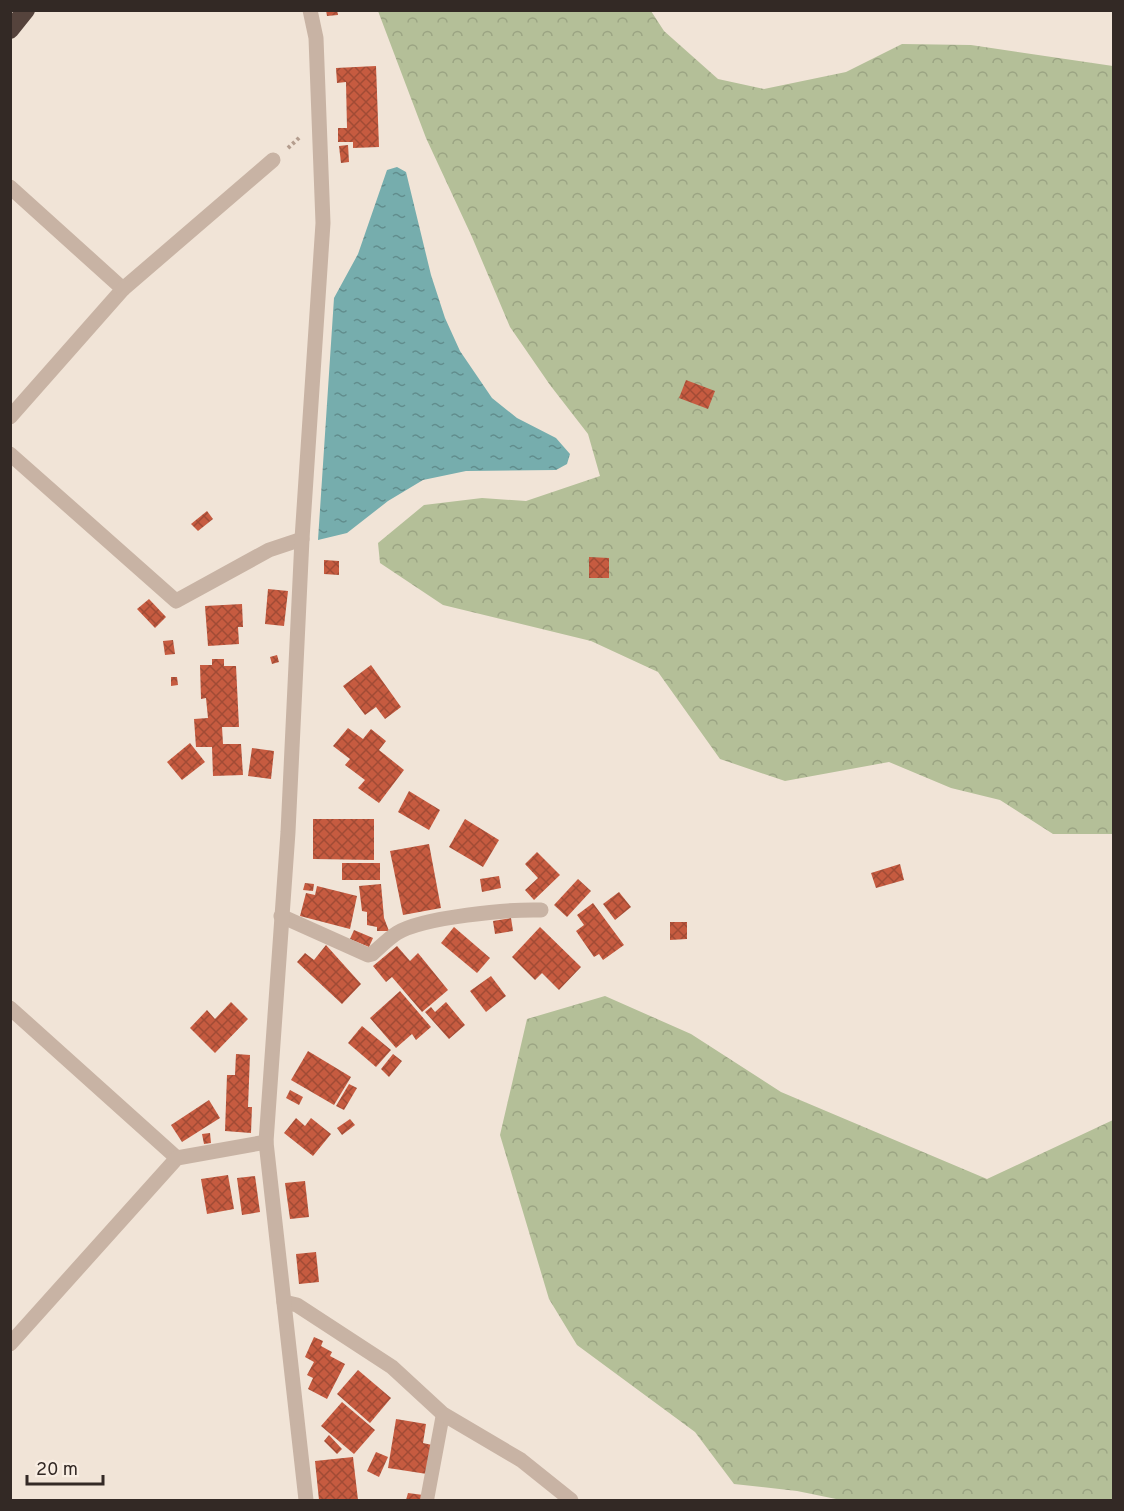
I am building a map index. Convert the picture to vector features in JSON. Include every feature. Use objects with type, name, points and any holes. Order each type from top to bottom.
[{"type":"highway","points":[[10,30],[26,10]]},
{"type":"street","points":[[306,1500],[266,1142],[288,832],[302,539],[323,222],[316,38],[310,10]]},
{"type":"street","points":[[10,417],[123,289],[273,160]]},
{"type":"street","points":[[10,187],[123,289]]},
{"type":"street","points":[[10,454],[176,601],[270,550],[302,539]]},
{"type":"street","points":[[281,916],[372,954],[397,933],[414,926],[509,911],[541,910]]},
{"type":"street","points":[[10,1008],[177,1158]]},
{"type":"street","points":[[10,1344],[177,1158],[266,1142]]},
{"type":"street","points":[[284,1302],[297,1305],[392,1367],[443,1414],[521,1460],[571,1500]]},
{"type":"lane","points":[[427,1500],[443,1414]]},
{"type":"path","points":[[273,160],[319,121]]},
{"type":"green space","points":[[378,11],[651,11],[664,31],[718,79],[764,89],[846,72],[902,44],[971,45],[1113,66],[1113,834],[1053,834],[1000,800],[951,788],[889,762],[785,781],[720,759],[658,672],[591,641],[443,605],[380,563],[378,543],[424,505],[482,498],[526,501],[600,476],[588,434],[550,385],[510,327],[472,237],[426,138]]},
{"type":"green space","points":[[605,996],[691,1034],[781,1092],[987,1179],[1113,1120],[1113,1500],[841,1500],[797,1491],[734,1484],[695,1432],[577,1345],[549,1299],[500,1135],[527,1019]]},
{"type":"water","points":[[397,167],[406,172],[431,275],[445,318],[460,351],[492,398],[517,418],[556,438],[570,454],[567,464],[556,470],[466,471],[423,480],[388,501],[347,533],[318,540],[334,298],[358,254],[387,170]]},
{"type":"building","points":[[326,10],[337,10],[338,15],[327,16]]},
{"type":"building","points":[[376,66],[379,147],[353,148],[353,142],[338,142],[338,128],[347,128],[346,82],[337,83],[336,68]]},
{"type":"building","points":[[348,145],[349,162],[341,163],[339,146]]},
{"type":"building","points":[[686,380],[715,391],[708,409],[679,398]]},
{"type":"building","points":[[207,511],[213,519],[198,531],[191,524]]},
{"type":"building","points":[[589,557],[609,558],[609,578],[589,578]]},
{"type":"building","points":[[324,560],[339,561],[339,575],[324,574]]},
{"type":"building","points":[[268,589],[288,591],[284,626],[265,624]]},
{"type":"building","points":[[149,599],[166,617],[155,628],[137,609]]},
{"type":"building","points":[[242,604],[243,627],[238,627],[239,644],[208,646],[205,606]]},
{"type":"building","points":[[173,640],[175,654],[165,655],[163,641]]},
{"type":"building","points":[[277,655],[279,662],[272,664],[270,657]]},
{"type":"building","points":[[212,659],[224,659],[224,666],[236,666],[239,727],[222,727],[223,744],[241,744],[243,775],[213,776],[212,747],[196,747],[194,719],[208,718],[206,698],[201,699],[200,665],[212,665]]},
{"type":"building","points":[[371,665],[401,707],[385,719],[376,707],[365,715],[343,686]]},
{"type":"building","points":[[171,677],[177,677],[178,685],[171,686]]},
{"type":"building","points":[[348,728],[363,739],[371,729],[386,741],[379,750],[404,770],[379,803],[358,788],[365,780],[345,765],[350,759],[333,746]]},
{"type":"building","points":[[190,743],[205,762],[182,780],[167,762]]},
{"type":"building","points":[[252,748],[274,751],[271,779],[248,776]]},
{"type":"building","points":[[409,791],[440,810],[429,830],[398,812]]},
{"type":"building","points":[[313,819],[374,819],[374,860],[313,859]]},
{"type":"building","points":[[465,819],[499,840],[483,867],[449,847]]},
{"type":"building","points":[[429,844],[441,908],[403,915],[390,851]]},
{"type":"building","points":[[537,852],[560,875],[534,900],[525,890],[538,878],[525,864]]},
{"type":"building","points":[[342,863],[380,863],[380,880],[342,880]]},
{"type":"building","points":[[900,864],[904,880],[876,888],[871,873]]},
{"type":"building","points":[[499,876],[501,888],[482,892],[480,879]]},
{"type":"building","points":[[578,879],[591,891],[567,917],[554,905]]},
{"type":"building","points":[[305,883],[314,884],[313,891],[303,890]]},
{"type":"building","points":[[381,884],[384,918],[389,931],[377,931],[377,927],[367,925],[367,912],[362,911],[359,886]]},
{"type":"building","points":[[317,886],[357,896],[350,929],[300,916],[306,893],[315,895]]},
{"type":"building","points":[[619,892],[631,907],[615,920],[603,904]]},
{"type":"building","points":[[593,903],[624,945],[603,960],[599,954],[594,957],[576,931],[584,925],[577,915]]},
{"type":"building","points":[[511,918],[513,931],[495,934],[493,921]]},
{"type":"building","points":[[670,922],[687,922],[687,939],[670,940]]},
{"type":"building","points":[[454,927],[490,958],[477,973],[441,943]]},
{"type":"building","points":[[540,927],[581,967],[559,990],[542,973],[535,980],[512,957]]},
{"type":"building","points":[[354,930],[373,938],[369,947],[350,939]]},
{"type":"building","points":[[326,945],[361,984],[342,1004],[297,962],[305,953],[314,960]]},
{"type":"building","points":[[397,946],[410,961],[418,953],[448,990],[422,1012],[392,977],[386,982],[373,966]]},
{"type":"building","points":[[491,976],[506,996],[486,1012],[470,991]]},
{"type":"building","points":[[400,991],[431,1027],[416,1040],[412,1034],[396,1048],[370,1018]]},
{"type":"building","points":[[231,1002],[248,1019],[215,1053],[190,1028],[207,1010],[215,1019]]},
{"type":"building","points":[[446,1002],[465,1025],[449,1039],[425,1012],[431,1007],[435,1012]]},
{"type":"building","points":[[362,1026],[391,1050],[376,1067],[348,1043]]},
{"type":"building","points":[[308,1051],[351,1077],[334,1105],[291,1080]]},
{"type":"building","points":[[236,1054],[250,1055],[248,1107],[252,1107],[251,1133],[225,1131],[227,1075],[235,1075]]},
{"type":"building","points":[[393,1054],[402,1061],[389,1077],[381,1069]]},
{"type":"building","points":[[349,1084],[357,1088],[344,1110],[336,1106]]},
{"type":"building","points":[[290,1090],[303,1097],[299,1105],[286,1098]]},
{"type":"building","points":[[209,1100],[220,1118],[182,1142],[171,1125]]},
{"type":"building","points":[[296,1118],[305,1126],[311,1118],[331,1134],[313,1156],[284,1133]]},
{"type":"building","points":[[350,1119],[355,1125],[342,1135],[337,1128]]},
{"type":"building","points":[[210,1133],[211,1143],[204,1144],[202,1134]]},
{"type":"building","points":[[228,1175],[234,1209],[207,1214],[201,1179]]},
{"type":"building","points":[[255,1176],[260,1212],[242,1215],[237,1178]]},
{"type":"building","points":[[305,1181],[309,1217],[290,1219],[285,1183]]},
{"type":"building","points":[[316,1252],[319,1282],[299,1284],[296,1254]]},
{"type":"building","points":[[314,1337],[323,1341],[321,1346],[332,1352],[330,1356],[345,1364],[327,1399],[308,1389],[313,1378],[307,1375],[314,1362],[305,1357]]},
{"type":"building","points":[[358,1370],[391,1398],[370,1423],[337,1394]]},
{"type":"building","points":[[342,1402],[375,1430],[354,1454],[321,1426]]},
{"type":"building","points":[[396,1419],[426,1424],[423,1443],[432,1445],[427,1474],[388,1468]]},
{"type":"building","points":[[329,1435],[342,1449],[337,1454],[324,1441]]},
{"type":"building","points":[[376,1452],[388,1457],[379,1477],[367,1471]]},
{"type":"building","points":[[353,1457],[358,1500],[319,1500],[315,1461]]},
{"type":"building","points":[[408,1493],[423,1495],[422,1500],[406,1500]]}]
